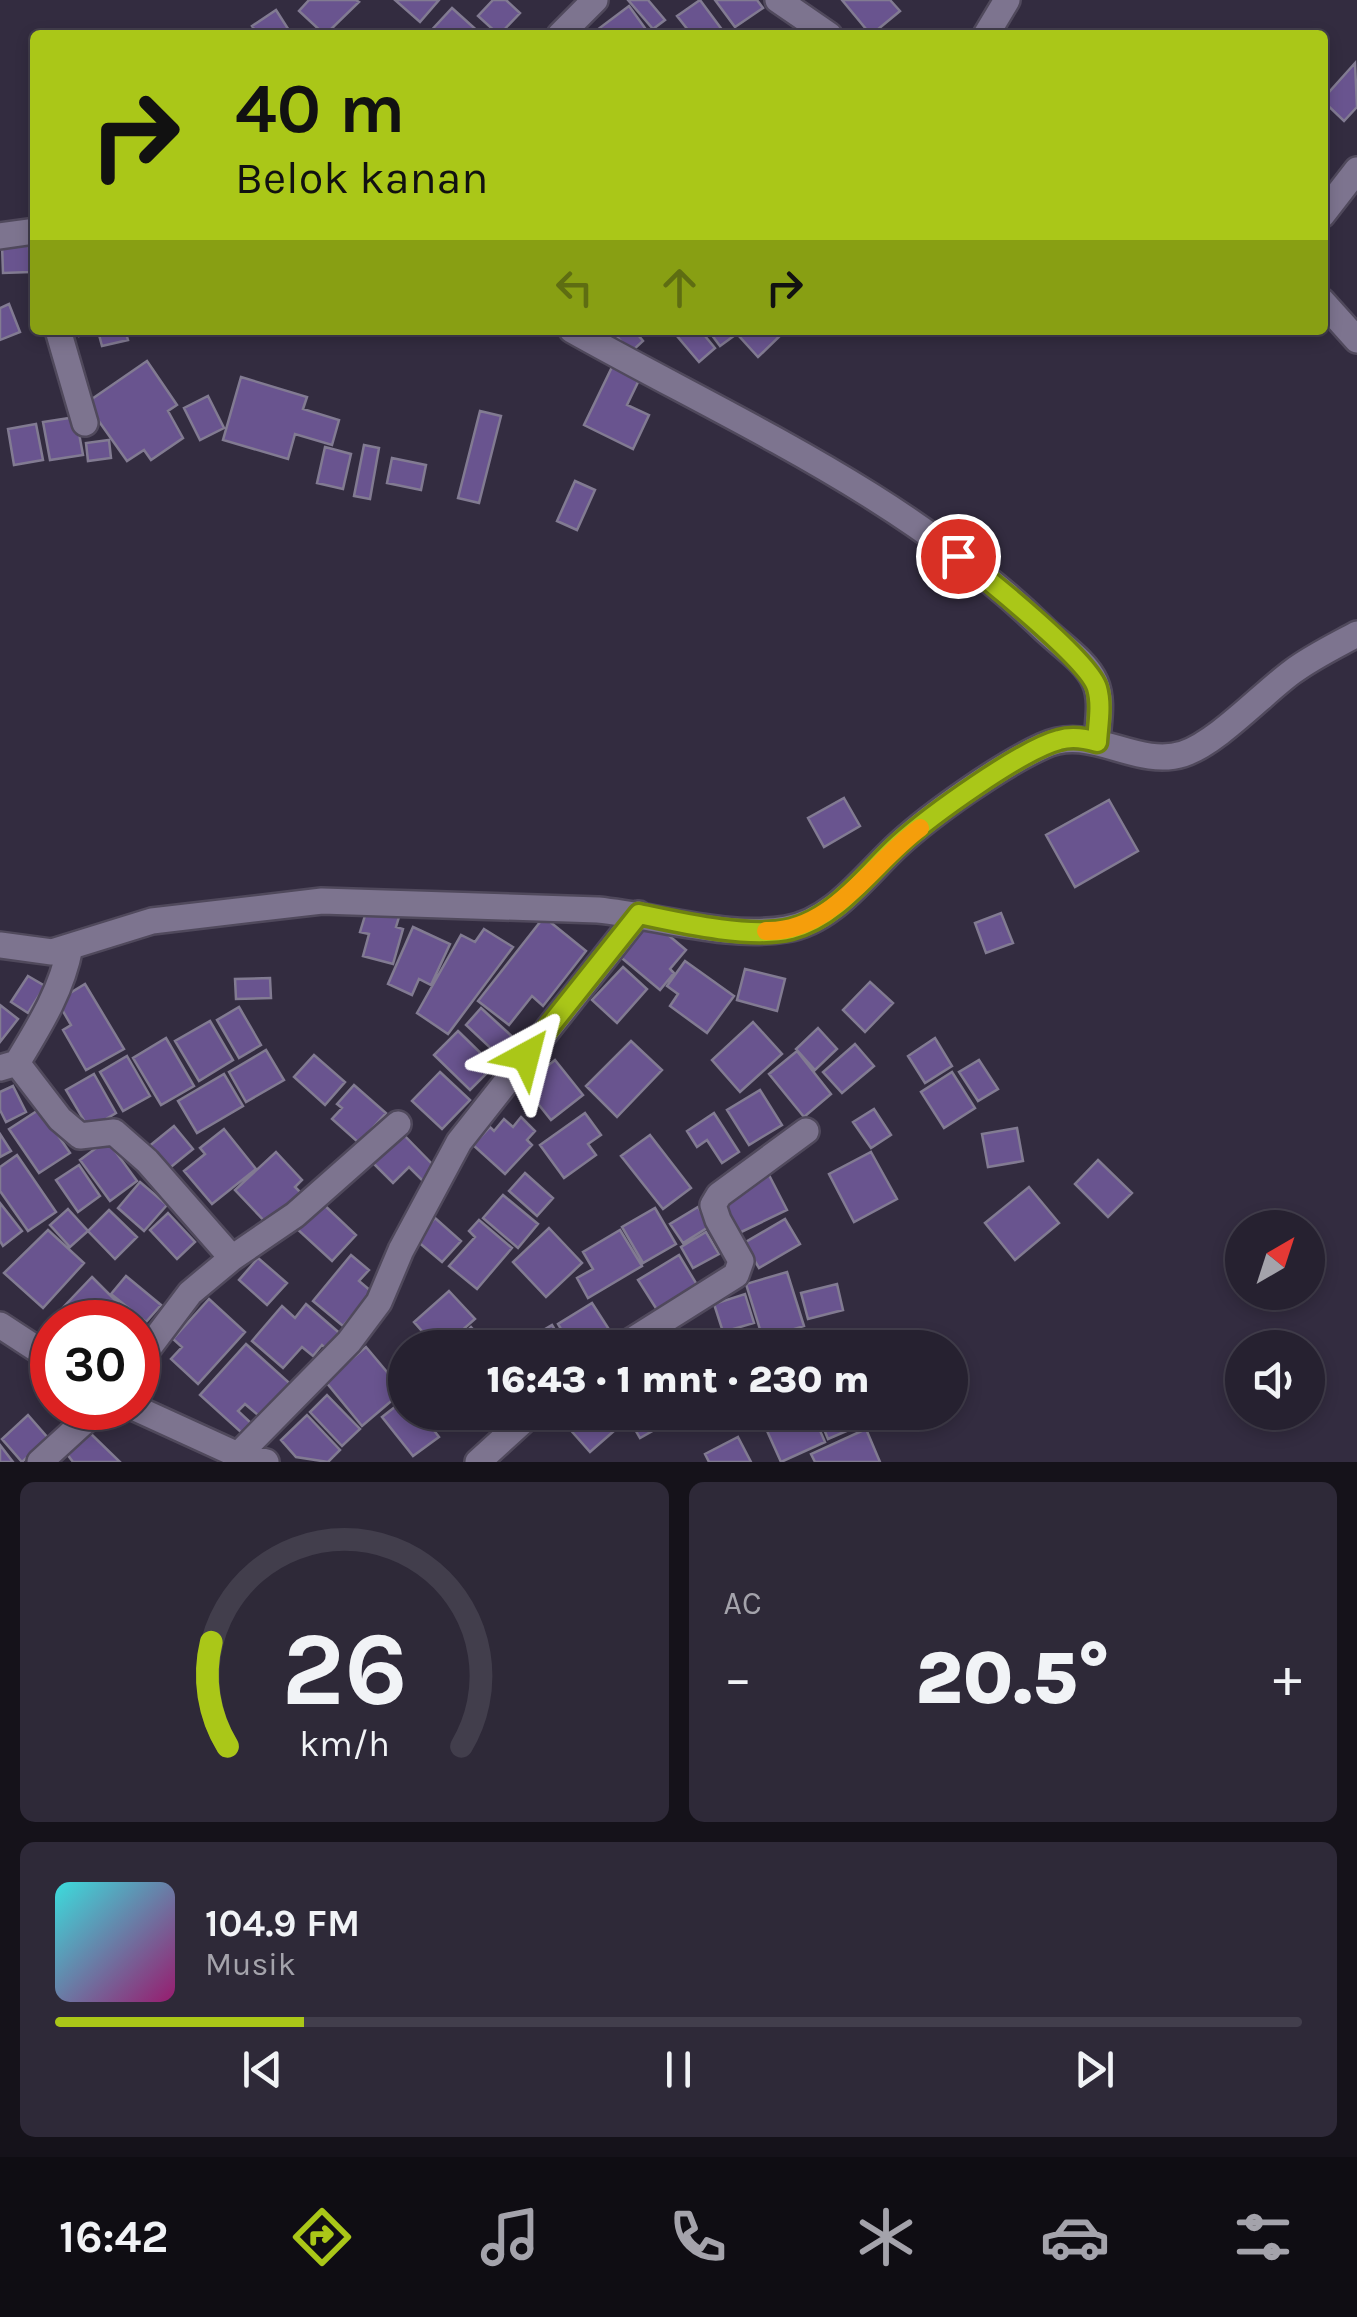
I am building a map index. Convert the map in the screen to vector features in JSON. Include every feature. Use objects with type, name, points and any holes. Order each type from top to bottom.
[{"type":"street","points":[[565,30],[595,0]]},
{"type":"street","points":[[778,0],[822,30]]},
{"type":"street","points":[[989,30],[1008,0]]},
{"type":"street","points":[[1328,208],[1357,170]]},
{"type":"street","points":[[0,236],[30,237]]},
{"type":"street","points":[[1328,308],[1357,340]]},
{"type":"street","points":[[59,335],[85,424]]},
{"type":"street","points":[[581,335],[808,456],[890,508],[1003,590],[1093,677],[1100,700],[1097,742]]},
{"type":"street","points":[[0,945],[52,952],[152,921],[322,901],[639,914],[700,926],[791,929],[829,910],[902,842],[994,775],[1043,746],[1062,738],[1081,738],[1147,754],[1184,754],[1294,670],[1357,634]]},
{"type":"street","points":[[238,1455],[349,1342],[379,1302],[401,1250],[459,1142],[639,914]]},
{"type":"street","points":[[70,946],[64,975],[44,1019],[8,1066],[80,1136],[114,1132],[147,1161],[232,1258]]},
{"type":"street","points":[[160,1333],[190,1293],[232,1258],[295,1215],[398,1124]]},
{"type":"street","points":[[649,1330],[736,1276],[741,1261],[718,1220],[714,1206],[719,1194],[806,1131]]},
{"type":"street","points":[[0,1325],[30,1345]]},
{"type":"street","points":[[160,1419],[238,1455],[266,1462]]},
{"type":"street","points":[[40,1462],[75,1430]]},
{"type":"street","points":[[478,1462],[513,1430]]},
{"type":"building","points":[[309,0],[359,2],[330,30],[320,30],[299,11]]},
{"type":"building","points":[[395,0],[439,0],[420,22]]},
{"type":"building","points":[[493,0],[506,0],[520,13],[504,30],[493,30],[478,16]]},
{"type":"building","points":[[628,0],[648,0],[665,20],[653,29]]},
{"type":"building","points":[[700,0],[722,30],[688,30],[677,16]]},
{"type":"building","points":[[715,0],[757,0],[763,8],[735,27]]},
{"type":"building","points":[[842,0],[890,0],[900,11],[877,30],[867,30]]},
{"type":"building","points":[[629,6],[646,30],[597,30]]},
{"type":"building","points":[[452,8],[476,30],[432,30]]},
{"type":"building","points":[[276,10],[289,30],[255,30],[252,26]]},
{"type":"building","points":[[1355,63],[1357,107],[1344,121],[1328,106],[1328,93]]},
{"type":"building","points":[[2,245],[29,245],[30,272],[3,273]]},
{"type":"building","points":[[9,304],[20,332],[0,340],[0,308]]},
{"type":"building","points":[[99,335],[126,335],[128,340],[102,346]]},
{"type":"building","points":[[616,335],[638,335],[643,341],[631,352]]},
{"type":"building","points":[[704,335],[715,348],[699,362],[677,336]]},
{"type":"building","points":[[712,335],[735,335],[720,346]]},
{"type":"building","points":[[740,335],[781,335],[758,357]]},
{"type":"building","points":[[147,361],[177,405],[168,411],[183,438],[151,460],[144,450],[127,461],[86,403]]},
{"type":"building","points":[[613,365],[640,378],[627,405],[649,415],[633,449],[584,425]]},
{"type":"building","points":[[241,377],[307,397],[303,409],[339,420],[332,445],[295,434],[288,459],[223,440]]},
{"type":"building","points":[[208,396],[224,428],[200,440],[184,408]]},
{"type":"building","points":[[480,411],[501,416],[479,503],[458,498]]},
{"type":"building","points":[[76,417],[83,455],[50,460],[43,422]]},
{"type":"building","points":[[36,424],[43,460],[14,465],[8,429]]},
{"type":"building","points":[[109,440],[111,458],[88,461],[86,443]]},
{"type":"building","points":[[364,445],[379,448],[370,499],[354,496]]},
{"type":"building","points":[[325,447],[351,454],[343,489],[317,483]]},
{"type":"building","points":[[392,458],[426,465],[421,490],[387,483]]},
{"type":"building","points":[[575,481],[595,490],[577,530],[557,521]]},
{"type":"building","points":[[844,798],[860,826],[824,847],[808,818]]},
{"type":"building","points":[[1109,800],[1138,851],[1075,887],[1046,835]]},
{"type":"building","points":[[367,909],[399,917],[396,927],[403,929],[393,964],[363,956],[369,934],[360,932]]},
{"type":"building","points":[[1001,913],[1013,943],[986,953],[975,923]]},
{"type":"building","points":[[544,917],[586,951],[543,1006],[532,996],[509,1025],[478,1001]]},
{"type":"building","points":[[648,918],[686,950],[670,969],[674,973],[660,990],[617,954]]},
{"type":"building","points":[[413,927],[450,944],[431,985],[419,979],[412,995],[388,984]]},
{"type":"building","points":[[484,929],[513,947],[448,1034],[417,1013],[461,935],[475,942]]},
{"type":"building","points":[[685,961],[734,996],[707,1033],[670,1006],[678,994],[667,986]]},
{"type":"building","points":[[623,967],[647,989],[617,1023],[592,1000]]},
{"type":"building","points":[[745,969],[785,979],[777,1011],[737,1000]]},
{"type":"building","points":[[28,976],[45,986],[28,1013],[11,1002]]},
{"type":"building","points":[[270,978],[271,998],[236,999],[235,979]]},
{"type":"building","points":[[870,982],[893,1003],[865,1032],[843,1010]]},
{"type":"building","points":[[85,984],[124,1049],[86,1070],[63,1030],[71,1025],[57,1001]]},
{"type":"building","points":[[0,1005],[18,1019],[0,1042]]},
{"type":"building","points":[[239,1007],[261,1045],[239,1058],[217,1020]]},
{"type":"building","points":[[481,1008],[516,1040],[500,1057],[466,1025]]},
{"type":"building","points":[[210,1021],[233,1060],[199,1081],[175,1041]]},
{"type":"building","points":[[753,1022],[782,1054],[740,1092],[712,1060]]},
{"type":"building","points":[[818,1028],[837,1049],[815,1070],[796,1049]]},
{"type":"building","points":[[458,1031],[494,1066],[470,1090],[434,1055]]},
{"type":"building","points":[[166,1038],[194,1086],[161,1105],[133,1058]]},
{"type":"building","points":[[935,1038],[952,1066],[925,1083],[908,1056]]},
{"type":"building","points":[[631,1041],[662,1070],[617,1117],[586,1086]]},
{"type":"building","points":[[855,1044],[874,1066],[842,1093],[823,1072]]},
{"type":"building","points":[[266,1050],[284,1080],[246,1102],[229,1072]]},
{"type":"building","points":[[797,1051],[831,1094],[804,1117],[769,1074]]},
{"type":"building","points":[[314,1055],[345,1082],[325,1105],[294,1077]]},
{"type":"building","points":[[127,1056],[150,1096],[123,1111],[100,1072]]},
{"type":"building","points":[[555,1060],[583,1095],[551,1120],[523,1085]]},
{"type":"building","points":[[979,1060],[998,1089],[978,1101],[959,1072]]},
{"type":"building","points":[[440,1072],[470,1100],[442,1129],[412,1101]]},
{"type":"building","points":[[952,1072],[975,1108],[944,1128],[921,1092]]},
{"type":"building","points":[[94,1074],[116,1113],[89,1129],[66,1090]]},
{"type":"building","points":[[224,1074],[243,1106],[197,1133],[178,1101]]},
{"type":"building","points":[[354,1085],[386,1113],[359,1143],[332,1119],[342,1108],[337,1104]]},
{"type":"building","points":[[13,1086],[26,1112],[6,1122],[0,1110],[0,1092]]},
{"type":"building","points":[[760,1090],[782,1125],[749,1145],[727,1110]]},
{"type":"building","points":[[40,1109],[70,1153],[39,1173],[9,1129]]},
{"type":"building","points":[[874,1109],[891,1135],[871,1148],[853,1122]]},
{"type":"building","points":[[585,1113],[601,1135],[588,1144],[596,1155],[564,1178],[540,1145]]},
{"type":"building","points":[[714,1113],[739,1152],[722,1163],[707,1140],[697,1147],[687,1131]]},
{"type":"building","points":[[521,1117],[535,1131],[527,1140],[532,1145],[505,1174],[473,1145],[490,1127],[494,1131],[504,1119],[513,1127]]},
{"type":"building","points":[[174,1126],[193,1149],[166,1171],[147,1148]]},
{"type":"building","points":[[1017,1128],[1023,1161],[988,1167],[982,1134]]},
{"type":"building","points":[[224,1129],[256,1169],[212,1204],[184,1171],[205,1154],[200,1148]]},
{"type":"building","points":[[401,1132],[437,1169],[424,1182],[409,1167],[393,1183],[371,1161]]},
{"type":"building","points":[[0,1134],[11,1151],[0,1157]]},
{"type":"building","points":[[650,1135],[691,1188],[663,1209],[621,1156]]},
{"type":"building","points":[[107,1140],[137,1181],[110,1201],[80,1160]]},
{"type":"building","points":[[276,1152],[302,1180],[295,1187],[303,1195],[269,1226],[235,1190]]},
{"type":"building","points":[[871,1152],[897,1199],[854,1222],[829,1174]]},
{"type":"building","points":[[17,1155],[56,1212],[28,1231],[0,1191],[0,1167]]},
{"type":"building","points":[[1098,1160],[1132,1193],[1108,1217],[1075,1184]]},
{"type":"building","points":[[79,1165],[100,1196],[78,1212],[56,1180]]},
{"type":"building","points":[[525,1173],[553,1198],[537,1216],[509,1191]]},
{"type":"building","points":[[769,1175],[787,1210],[739,1233],[721,1198]]},
{"type":"building","points":[[140,1182],[167,1205],[144,1231],[118,1208]]},
{"type":"building","points":[[1029,1187],[1059,1223],[1015,1260],[985,1223]]},
{"type":"building","points":[[503,1195],[538,1224],[518,1248],[483,1218]]},
{"type":"building","points":[[321,1202],[356,1235],[332,1261],[296,1228]]},
{"type":"building","points":[[0,1203],[22,1231],[3,1246],[0,1241]]},
{"type":"building","points":[[698,1207],[710,1226],[683,1243],[670,1224]]},
{"type":"building","points":[[655,1208],[676,1244],[643,1263],[622,1227]]},
{"type":"building","points":[[68,1209],[88,1231],[70,1247],[50,1225]]},
{"type":"building","points":[[109,1210],[137,1237],[115,1259],[88,1231]]},
{"type":"building","points":[[168,1213],[195,1242],[177,1259],[150,1230]]},
{"type":"building","points":[[435,1218],[461,1241],[442,1262],[416,1240]]},
{"type":"building","points":[[785,1219],[800,1244],[759,1268],[744,1243]]},
{"type":"building","points":[[479,1220],[512,1248],[477,1289],[449,1266],[475,1237],[469,1231]]},
{"type":"building","points":[[549,1228],[582,1263],[546,1297],[513,1262]]},
{"type":"building","points":[[48,1230],[84,1263],[50,1300],[34,1300],[4,1273]]},
{"type":"building","points":[[620,1230],[642,1266],[588,1298],[577,1278],[593,1269],[583,1252]]},
{"type":"building","points":[[706,1232],[719,1254],[693,1268],[681,1247]]},
{"type":"building","points":[[351,1255],[369,1270],[359,1281],[372,1292],[343,1326],[313,1301]]},
{"type":"building","points":[[679,1255],[699,1288],[659,1313],[638,1280]]},
{"type":"building","points":[[258,1258],[287,1283],[267,1305],[239,1280]]},
{"type":"building","points":[[787,1272],[804,1326],[760,1330],[746,1284]]},
{"type":"building","points":[[126,1276],[155,1300],[118,1300],[111,1294]]},
{"type":"building","points":[[92,1277],[115,1300],[70,1300]]},
{"type":"building","points":[[837,1284],[843,1310],[808,1319],[801,1293]]},
{"type":"building","points":[[449,1291],[475,1319],[462,1330],[421,1330],[414,1322]]},
{"type":"building","points":[[745,1294],[754,1323],[722,1330],[714,1304]]},
{"type":"building","points":[[209,1299],[245,1332],[198,1384],[171,1359],[182,1347],[173,1339]]},
{"type":"building","points":[[592,1303],[609,1330],[562,1330],[558,1324]]},
{"type":"building","points":[[306,1304],[344,1337],[331,1353],[322,1345],[313,1356],[302,1347],[283,1368],[252,1341],[282,1306],[295,1318]]},
{"type":"building","points":[[246,1344],[296,1389],[266,1422],[245,1404],[238,1411],[251,1423],[242,1433],[200,1395]]},
{"type":"building","points":[[366,1347],[388,1373],[388,1404],[362,1426],[325,1381]]},
{"type":"building","points":[[327,1395],[360,1429],[342,1446],[310,1412]]},
{"type":"building","points":[[28,1415],[30,1430],[41,1430],[48,1438],[22,1462],[2,1439]]},
{"type":"building","points":[[307,1415],[340,1450],[328,1462],[296,1457],[281,1440]]},
{"type":"building","points":[[392,1430],[434,1430],[439,1437],[413,1456]]},
{"type":"building","points":[[571,1430],[615,1430],[590,1452]]},
{"type":"building","points":[[635,1430],[654,1430],[640,1438]]},
{"type":"building","points":[[767,1430],[820,1430],[825,1442],[781,1462]]},
{"type":"building","points":[[824,1430],[849,1430],[828,1439]]},
{"type":"building","points":[[866,1430],[880,1462],[815,1462],[811,1454]]},
{"type":"building","points":[[89,1432],[120,1462],[73,1462],[67,1454]]},
{"type":"building","points":[[738,1437],[751,1462],[709,1462],[705,1454]]},
{"type":"building","points":[[0,1445],[13,1462],[0,1462]]},
{"type":"slow traffic","points":[[766,931],[791,929],[829,910],[920,828]]},
{"type":"route","points":[[526,1056],[639,914],[700,926],[773,931],[805,924],[829,910],[902,842],[994,775],[1062,738],[1097,742],[1100,700],[1093,677],[1003,590],[958,556]]}]
